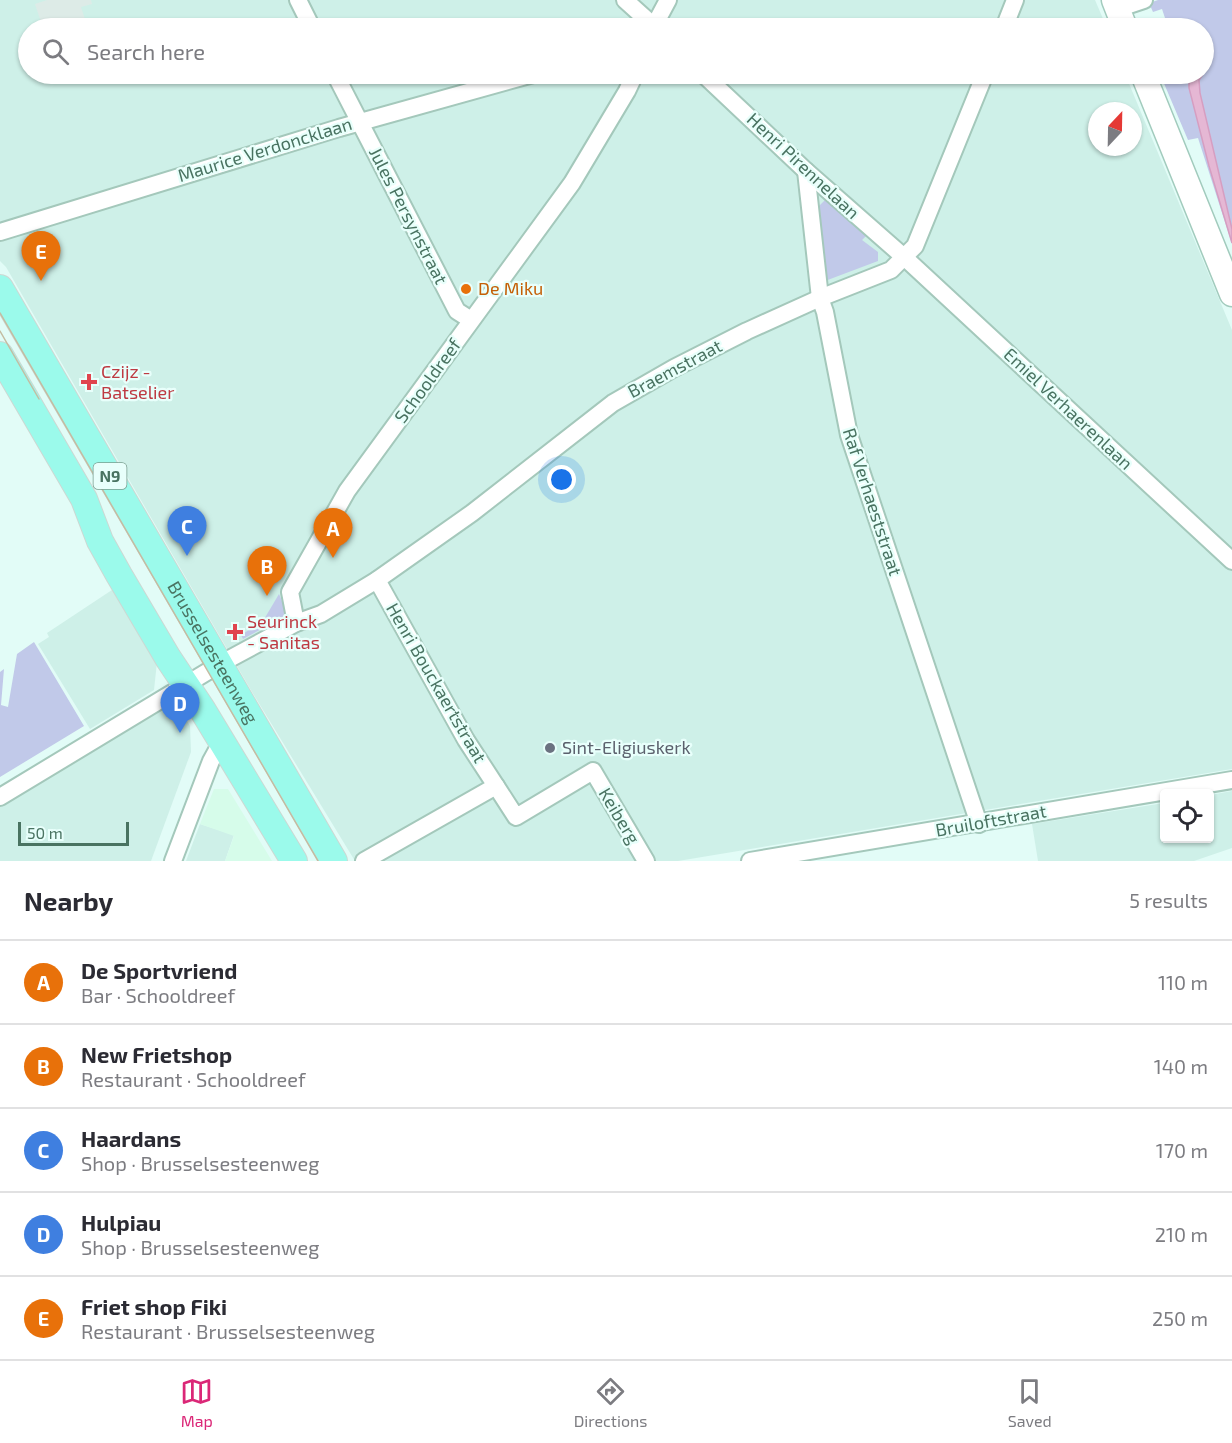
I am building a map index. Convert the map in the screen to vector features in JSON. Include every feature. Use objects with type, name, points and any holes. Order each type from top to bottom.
[{"type":"main road","name":"Brusselsesteenweg","points":[[0,288],[334,861]]},
{"type":"main road","name":"Brusselsesteenweg","points":[[0,355],[84,499],[100,541],[119,575],[294,861]]},
{"type":"street","points":[[298,0],[307,18]]},
{"type":"street","points":[[626,0],[643,18]]},
{"type":"street","points":[[658,18],[668,0]]},
{"type":"street","points":[[1008,18],[1015,0]]},
{"type":"street","points":[[1119,12],[1144,0]]},
{"type":"street","name":"Jules Persynstraat","points":[[340,84],[457,311],[471,320]]},
{"type":"street","name":"Maurice Verdoncklaan","points":[[0,232],[359,122],[497,84]]},
{"type":"street","name":"Schooldreef","points":[[296,623],[290,592],[347,491],[572,183],[631,84]]},
{"type":"street","name":"Henri Pirennelaan","points":[[714,84],[806,171],[904,258]]},
{"type":"street","name":"Braemstraat","points":[[296,623],[321,614],[377,580],[472,513],[613,403],[705,352],[820,298],[891,270],[915,246],[981,84]]},
{"type":"street","points":[[1147,84],[1232,294]]},
{"type":"street","name":"Raf Verhaeststraat","points":[[806,171],[820,298],[825,312],[849,435],[978,824]]},
{"type":"street","name":"Emiel Verhaerenlaan","points":[[904,258],[1232,561]]},
{"type":"street","name":"Henri Bouckaertstraat","points":[[377,580],[466,740],[516,817],[593,771]]},
{"type":"street","points":[[0,797],[220,664],[296,623]]},
{"type":"street","points":[[173,861],[211,760],[222,741]]},
{"type":"street","name":"Keiberg","points":[[593,771],[646,861]]},
{"type":"street","name":"Bruiloftstraat","points":[[750,861],[1232,780]]},
{"type":"street","points":[[364,861],[496,786]]},
{"type":"shaded area","points":[[0,0],[1095,0],[1103,18],[18,18],[18,84],[1129,84],[1137,102],[1088,102],[1088,156],[1142,156],[1142,115],[1232,330],[1232,769],[678,861],[355,861],[252,692],[6,267],[0,261]]},
{"type":"shaded area","points":[[47,0],[91,0],[92,4],[81,7],[85,18],[40,18],[35,4]]},
{"type":"shaded area","points":[[1158,0],[1232,0],[1232,244],[1198,138],[1188,140],[1164,84],[1214,84],[1214,18],[1165,18],[1162,9],[1153,12],[1149,3]]},
{"type":"shaded area","points":[[1189,84],[1199,84],[1232,229],[1232,243],[1209,166]]},
{"type":"shaded area","points":[[827,198],[867,235],[862,240],[878,252],[878,261],[825,281],[821,269],[818,207]]},
{"type":"shaded area","points":[[115,588],[157,662],[154,690],[90,729],[38,644],[49,637],[47,633]]},
{"type":"shaded area","points":[[279,594],[286,611],[282,618],[243,639],[241,635],[263,621]]},
{"type":"shaded area","points":[[34,642],[84,726],[0,777],[0,672],[4,669],[1,705],[8,707],[17,654]]},
{"type":"shaded area","points":[[164,707],[183,714],[190,726],[191,752],[151,861],[0,861],[0,807]]},
{"type":"shaded area","points":[[214,789],[228,789],[272,861],[225,861],[234,836],[200,824]]},
{"type":"shaded area","points":[[1232,791],[1232,848],[1194,861],[1038,861],[1032,824],[1160,804],[1160,843],[1214,843],[1214,794]]},
{"type":"shaded area","points":[[200,824],[234,835],[225,861],[186,861]]},
{"type":"tram line","points":[[0,313],[318,861]]},
{"type":"tram line","points":[[0,331],[39,399]]},
{"type":"place","name":"Friet shop Fiki","points":[[41,281]]},
{"type":"place","name":"De Miku","points":[[466,289]]},
{"type":"place","name":"Czijz - Batselier","points":[[89,382]]},
{"type":"place","name":"Haardans","points":[[187,556]]},
{"type":"place","name":"De Sportvriend","points":[[333,558]]},
{"type":"place","name":"New Frietshop","points":[[267,596]]},
{"type":"place","name":"Seurinck - Sanitas","points":[[235,632]]},
{"type":"place","name":"Hulpiau","points":[[180,733]]},
{"type":"place","name":"Sint-Eligiuskerk","points":[[550,748]]}]
